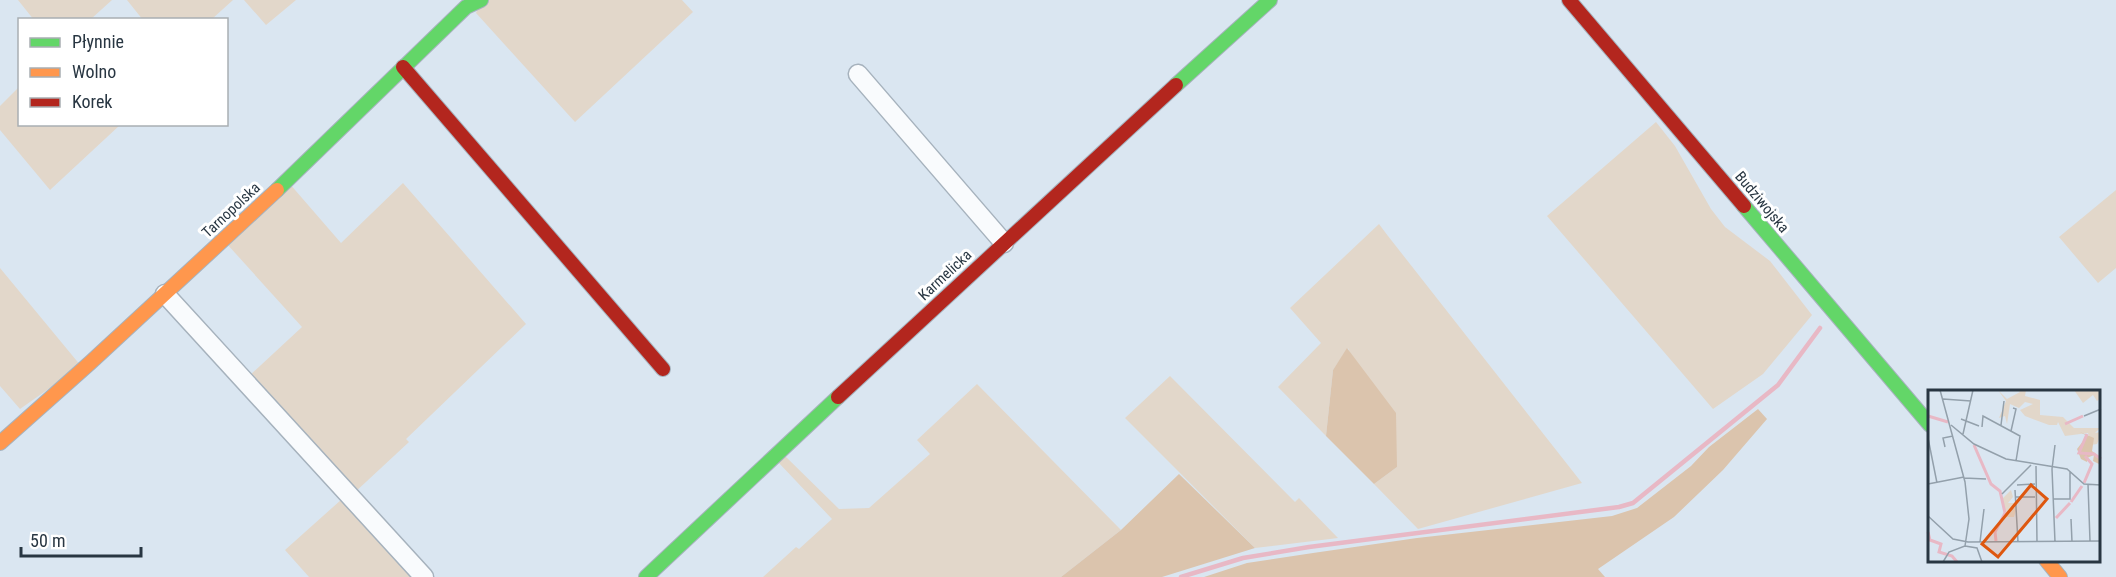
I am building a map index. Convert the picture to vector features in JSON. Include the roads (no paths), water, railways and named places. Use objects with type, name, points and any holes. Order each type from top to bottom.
[{"type":"street","name":"Tarnopolska","points":[[0,443],[273,194],[466,7],[481,0]]},
{"type":"street","name":"Karmelicka","points":[[646,577],[1183,77],[1270,0]]},
{"type":"street","name":"Budziwojska","points":[[1569,0],[1928,422]]},
{"type":"street","points":[[403,67],[663,369]]},
{"type":"street","points":[[858,74],[1004,243]]},
{"type":"street","points":[[165,294],[423,577]]},
{"type":"street","points":[[2047,562],[2060,577]]},
{"type":"waterway","points":[[1181,577],[1243,558],[1309,547],[1619,507],[1633,503],[1778,385],[1820,328]]}]
